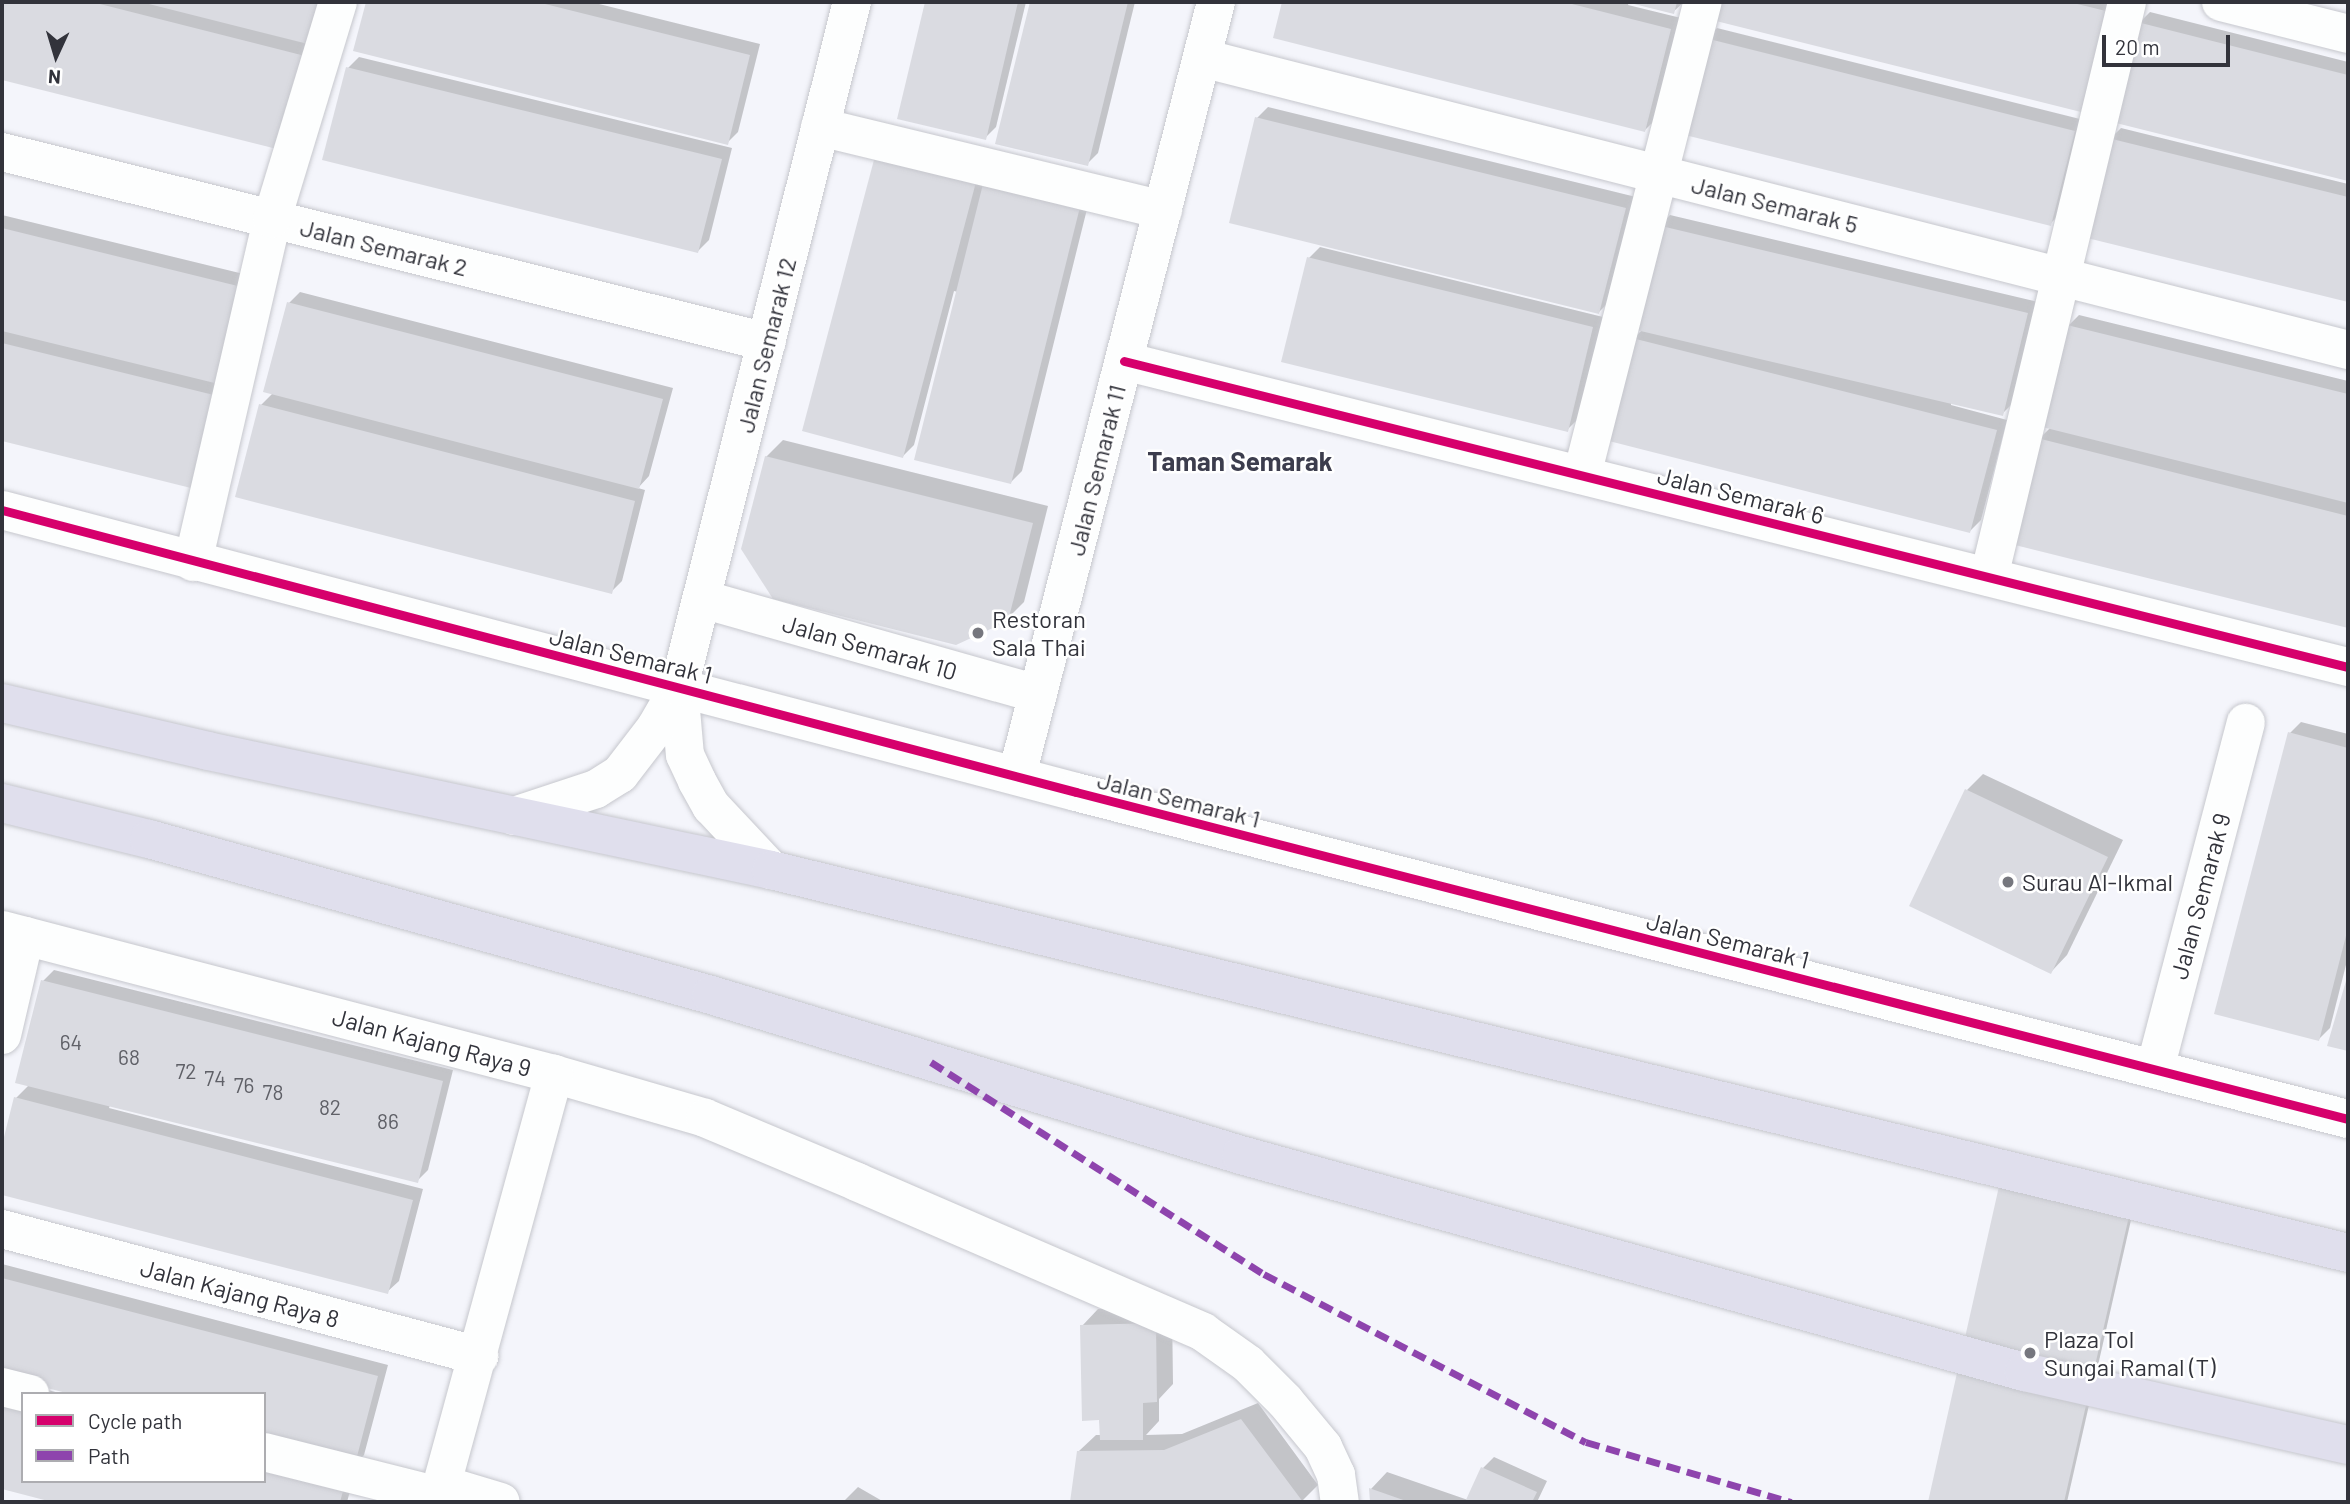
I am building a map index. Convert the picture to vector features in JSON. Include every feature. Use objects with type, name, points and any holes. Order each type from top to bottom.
[{"type":"highway","points":[[2,702],[208,751],[771,870],[2348,1253]]},
{"type":"highway","points":[[2,803],[149,839],[712,995],[1241,1156],[2024,1372],[2348,1445]]},
{"type":"street","points":[[194,562],[272,219],[338,2]]},
{"type":"street","name":"Jalan Semarak 11","points":[[1017,775],[1216,2]]},
{"type":"street","points":[[1582,475],[1703,2]]},
{"type":"street","points":[[1989,577],[2127,2]]},
{"type":"street","points":[[2221,2],[2348,34]]},
{"type":"street","name":"Jalan Semarak 12","points":[[514,816],[596,789],[620,774],[656,727],[679,687],[821,127],[841,4]]},
{"type":"street","name":"Jalan Semarak 5","points":[[1202,58],[2348,351]]},
{"type":"street","points":[[821,127],[1163,210]]},
{"type":"street","name":"Jalan Semarak 2","points":[[2,152],[767,342]]},
{"type":"street","name":"Jalan Semarak 6","points":[[1124,361],[2348,667]]},
{"type":"street","name":"Jalan Semarak 1","points":[[2,510],[2348,1119]]},
{"type":"street","name":"Jalan Semarak 10","points":[[702,599],[1038,694]]},
{"type":"street","name":"Jalan Semarak 12","points":[[679,687],[685,755],[697,781],[710,806],[771,870]]},
{"type":"street","name":"Jalan Semarak 9","points":[[2154,1069],[2246,723]]},
{"type":"street","points":[[2,1035],[13,933]]},
{"type":"street","name":"Jalan Kajang Raya 9","points":[[13,933],[554,1074],[440,1494]]},
{"type":"street","points":[[554,1074],[705,1118],[1203,1332],[1248,1364],[1285,1401],[1323,1447],[1336,1475],[1340,1502]]},
{"type":"street","name":"Jalan Kajang Raya 8","points":[[2,1229],[479,1356]]},
{"type":"street","points":[[2,1387],[22,1392]]},
{"type":"street","points":[[266,1452],[440,1494],[501,1502]]},
{"type":"building","points":[[2,2],[92,2],[313,58],[289,152],[2,80]]},
{"type":"building","points":[[141,2],[327,2],[316,46]]},
{"type":"building","points":[[366,2],[537,2],[750,55],[728,145],[353,51]]},
{"type":"building","points":[[925,2],[1018,2],[986,140],[897,119]]},
{"type":"building","points":[[1030,2],[1128,2],[1088,166],[995,144]]},
{"type":"building","points":[[1282,2],[1564,2],[1671,29],[1645,132],[1273,38]]},
{"type":"building","points":[[1626,2],[1677,2],[1674,14]]},
{"type":"building","points":[[1712,2],[2069,2],[2106,11],[2081,112],[1708,19]]},
{"type":"building","points":[[2137,22],[2348,75],[2348,181],[2112,122]]},
{"type":"building","points":[[1705,38],[2075,131],[2051,226],[1681,134]]},
{"type":"building","points":[[346,67],[722,159],[698,253],[322,160]]},
{"type":"building","points":[[1255,117],[1626,208],[1599,314],[1229,223]]},
{"type":"building","points":[[2108,138],[2348,197],[2348,302],[2083,237]]},
{"type":"building","points":[[875,156],[976,182],[903,458],[802,431]]},
{"type":"building","points":[[983,184],[1080,207],[1011,484],[914,460]]},
{"type":"building","points":[[1657,225],[2028,313],[2003,416],[1632,329]]},
{"type":"building","points":[[2,228],[254,290],[231,387],[2,331]]},
{"type":"building","points":[[1307,257],[1593,327],[1568,432],[1281,362]]},
{"type":"building","points":[[287,302],[663,399],[639,489],[263,392]]},
{"type":"building","points":[[2067,325],[2348,394],[2348,503],[2042,427]]},
{"type":"building","points":[[1632,338],[1997,430],[1970,533],[1605,440]]},
{"type":"building","points":[[2,343],[226,398],[203,491],[2,441]]},
{"type":"building","points":[[259,404],[635,501],[612,594],[235,497]]},
{"type":"building","points":[[2037,438],[2348,516],[2348,628],[2011,544]]},
{"type":"building","points":[[765,456],[1033,523],[1008,621],[956,645],[773,599],[741,549]]},
{"type":"building","points":[[2288,732],[2348,748],[2348,928],[2319,1041],[2214,1014]]},
{"type":"building","name":"Surau Al-Ikmal","points":[[1965,789],[2108,857],[2051,974],[1909,906]]},
{"type":"building","points":[[2348,974],[2348,1051],[2327,1046]]},
{"type":"building","points":[[41,980],[443,1081],[418,1183],[15,1083]]},
{"type":"building","points":[[14,1097],[413,1200],[388,1294],[2,1195],[2,1145]]},
{"type":"building","name":"Plaza Tol Sungai Ramal (T)","points":[[2002,1173],[2132,1203],[2064,1502],[1928,1502]]},
{"type":"building","points":[[2,1278],[378,1376],[354,1468],[266,1446],[266,1392],[62,1392],[2,1376]]},
{"type":"building","points":[[1156,1323],[1157,1402],[1143,1403],[1143,1440],[1100,1440],[1099,1420],[1082,1421],[1080,1325]]},
{"type":"building","points":[[2,1391],[21,1396],[21,1483],[266,1483],[266,1460],[346,1480],[340,1502],[52,1502],[2,1489]]},
{"type":"building","points":[[1241,1419],[1303,1502],[1070,1502],[1077,1451],[1164,1450]]},
{"type":"building","points":[[1481,1467],[1537,1492],[1532,1502],[1465,1502]]},
{"type":"building","points":[[1369,1488],[1409,1502],[1370,1502]]},
{"type":"marked path","points":[[931,1062],[1264,1274],[1586,1442],[1791,1502]]},
{"type":"cycle path","points":[[1124,361],[2348,667]]},
{"type":"cycle path","points":[[2,510],[1076,792],[2348,1119]]},
{"type":"place","name":"Restoran Sala Thai","points":[[978,633]]},
{"type":"place","name":"Surau Al-Ikmal","points":[[2008,882]]},
{"type":"place","name":"Plaza Tol Sungai Ramal (T)","points":[[2030,1353]]},
{"type":"district","name":"Taman Semarak","points":[[1240,461]]}]
